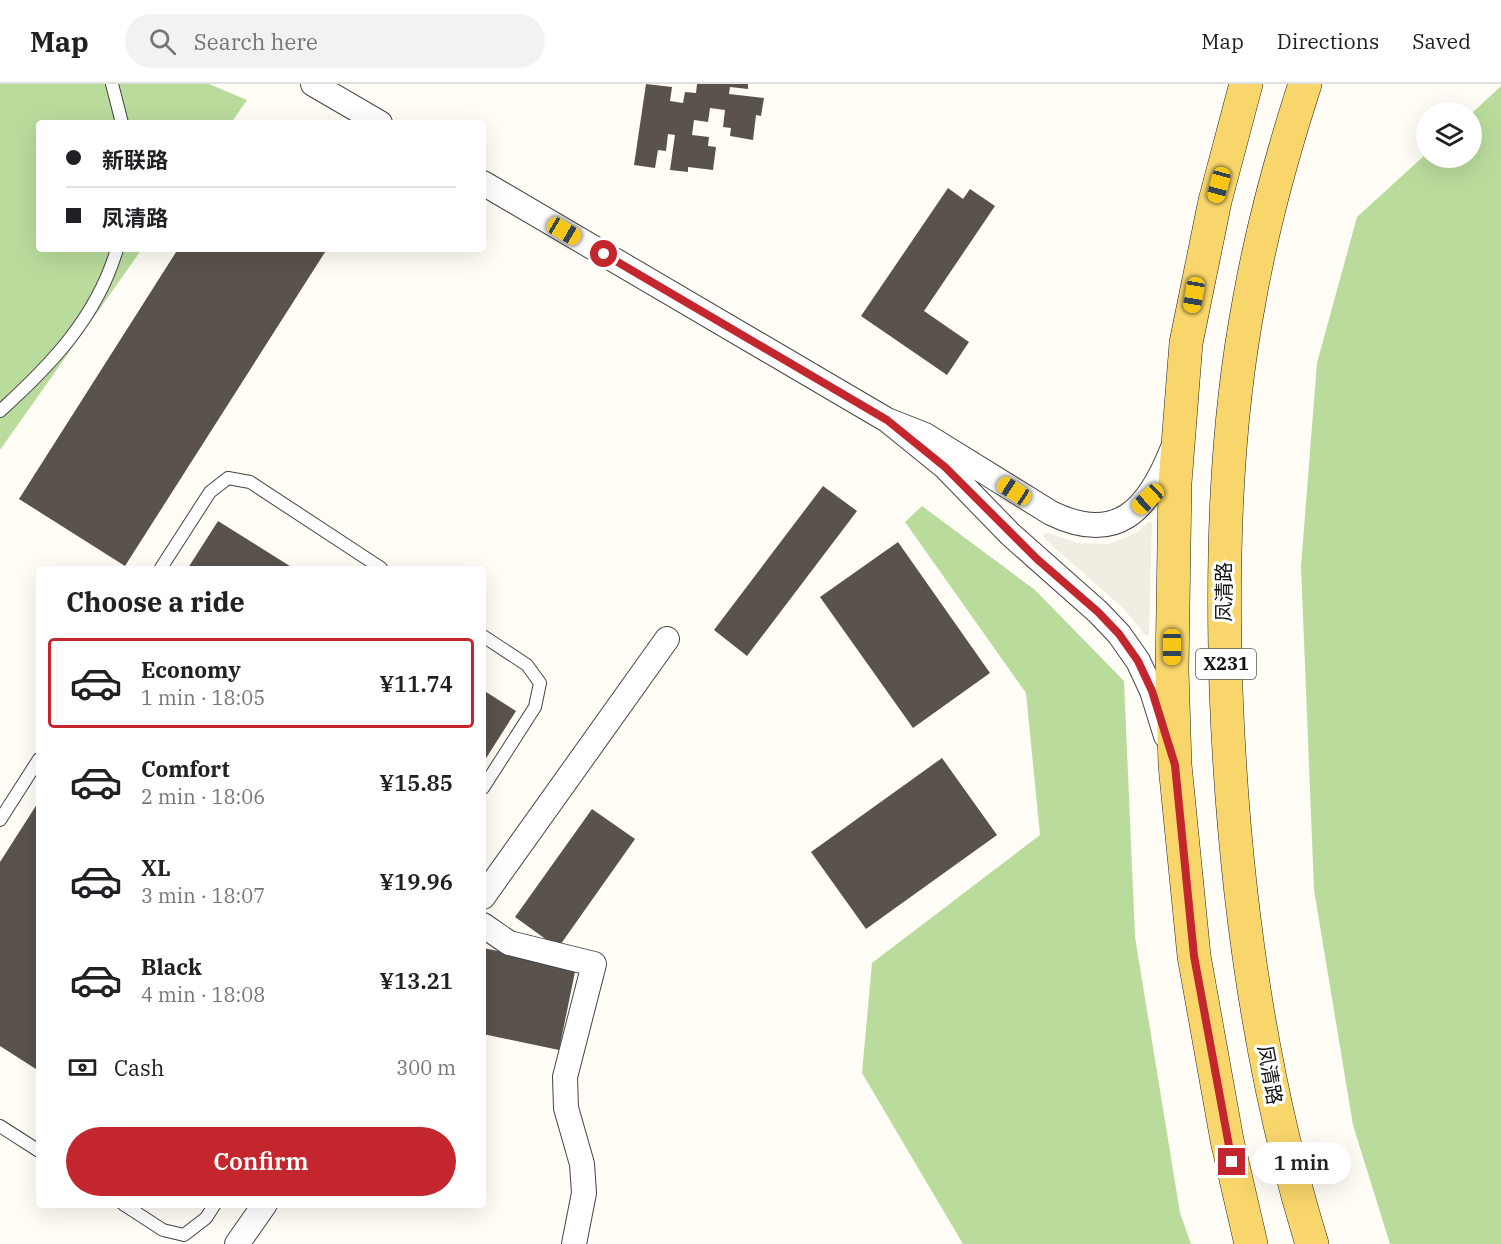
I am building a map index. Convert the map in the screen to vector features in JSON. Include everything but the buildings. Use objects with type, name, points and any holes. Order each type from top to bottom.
[{"type":"main road","name":"X231","points":[[1246,84],[1215,201],[1194,295],[1185,354],[1177,437],[1172,577],[1175,765],[1196,967],[1227,1140],[1251,1244]]},
{"type":"main road","name":"凤清路","points":[[1305,84],[1269,212],[1243,337],[1227,484],[1224,621],[1229,757],[1247,938],[1278,1119],[1312,1244]]},
{"type":"street","points":[[313,84],[375,120]]},
{"type":"street","points":[[486,185],[887,420],[945,467],[1010,534],[1098,612],[1119,634],[1138,661],[1152,691],[1175,765]]},
{"type":"street","points":[[887,420],[926,435],[1052,513],[1070,522],[1090,527],[1110,526],[1130,515],[1148,499],[1162,475],[1177,437]]},
{"type":"street","points":[[486,893],[667,639]]},
{"type":"street","points":[[486,927],[509,943],[594,964],[565,1077],[566,1108],[582,1164],[584,1193],[574,1244]]},
{"type":"street","points":[[237,1244],[262,1208]]},
{"type":"lane","points":[[112,84],[121,120]]},
{"type":"lane","points":[[0,411],[35,380],[70,341],[98,300],[116,252]]},
{"type":"lane","points":[[162,566],[210,492],[228,478],[250,482],[378,566]]},
{"type":"lane","points":[[486,638],[528,665],[540,683],[535,707],[486,783]]},
{"type":"lane","points":[[0,820],[36,764]]},
{"type":"lane","points":[[0,1126],[36,1149]]},
{"type":"lane","points":[[129,1208],[163,1230],[184,1235],[206,1218],[212,1208]]},
{"type":"green space","points":[[0,84],[209,84],[247,100],[233,120],[36,120],[36,252],[140,252],[0,450]]},
{"type":"green space","points":[[1501,86],[1501,1244],[1390,1244],[1353,1125],[1314,890],[1301,566],[1317,363],[1357,217],[1416,163],[1416,168],[1482,168],[1482,104]]},
{"type":"green space","points":[[922,506],[1035,590],[1124,681],[1135,937],[1180,1213],[1191,1244],[963,1244],[862,1073],[872,963],[1040,835],[1026,693],[905,522]]},
{"type":"shaded area","points":[[1152,522],[1149,635],[1146,636],[1125,610],[1045,539],[1043,534],[1049,533],[1078,543],[1110,544],[1138,532]]},
{"type":"route","points":[[604,254],[887,420],[945,467],[1010,534],[1098,612],[1119,634],[1138,661],[1152,691],[1175,765],[1194,956],[1209,1048],[1232,1162]]}]
